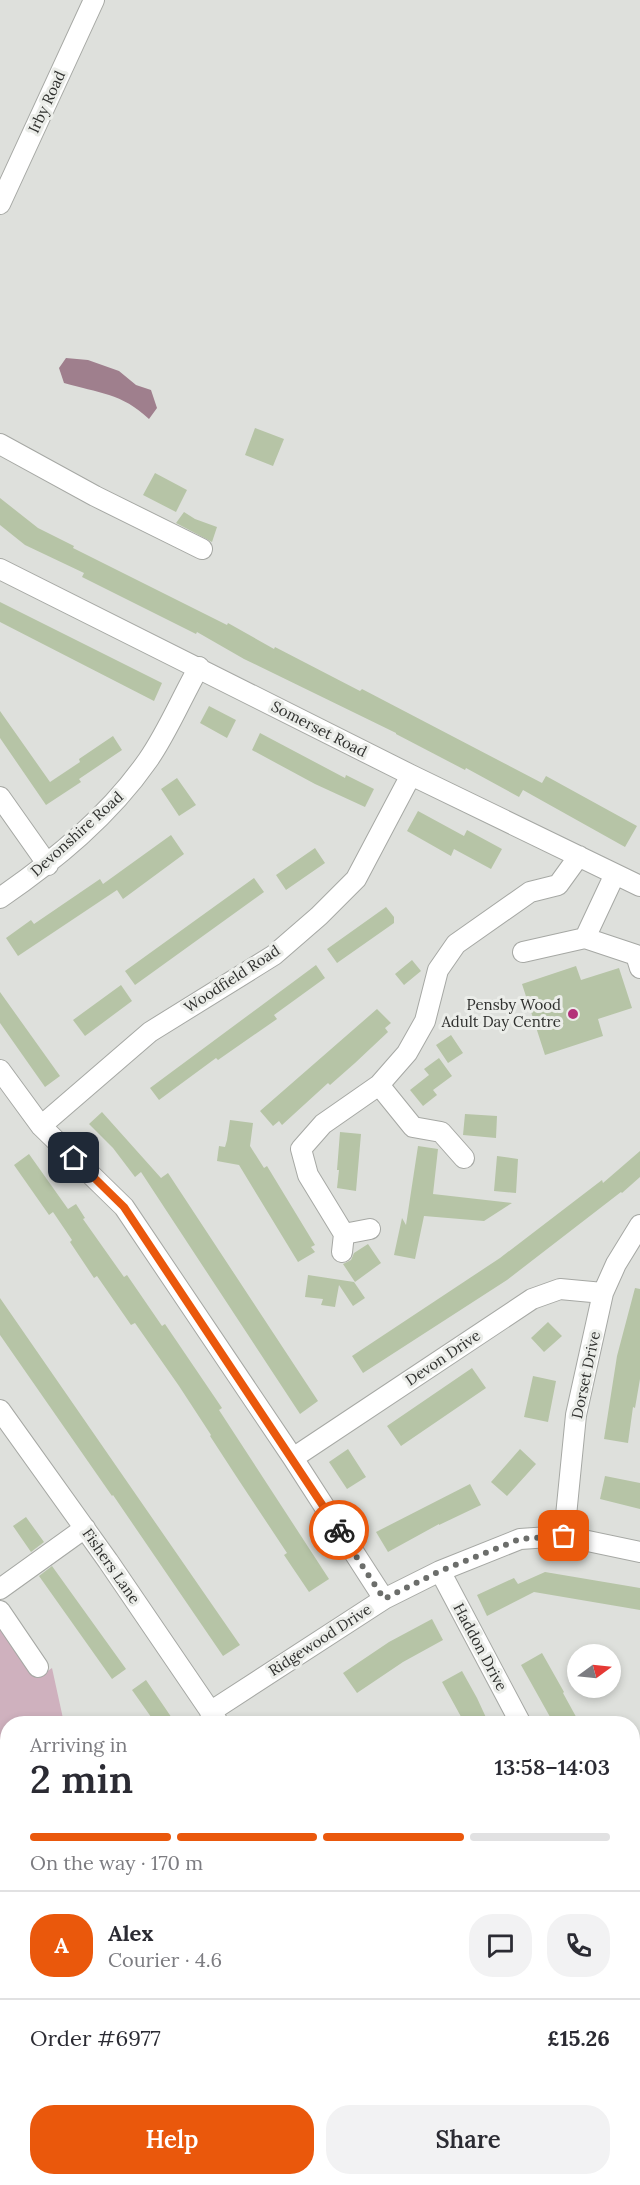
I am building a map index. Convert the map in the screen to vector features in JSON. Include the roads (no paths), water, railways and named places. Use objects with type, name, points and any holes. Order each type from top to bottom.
[{"type":"street","name":"Irby Road","points":[[0,204],[94,0]]},
{"type":"street","points":[[0,444],[95,496],[202,549]]},
{"type":"street","name":"Somerset Road","points":[[0,569],[411,775],[640,886]]},
{"type":"street","name":"Devonshire Road","points":[[0,898],[48,865],[122,795],[149,758],[199,667]]},
{"type":"street","name":"Woodfield Road","points":[[41,1126],[150,1032],[274,955],[319,916],[356,879],[411,775]]},
{"type":"street","points":[[0,797],[48,865]]},
{"type":"street","points":[[370,1229],[343,1243],[308,1175],[301,1149],[323,1124],[379,1085],[407,1053],[425,1021],[438,970],[456,944],[530,891],[558,885],[579,856]]},
{"type":"street","points":[[585,938],[615,874]]},
{"type":"street","points":[[523,952],[585,938],[636,955],[640,968]]},
{"type":"street","points":[[0,1070],[41,1126],[124,1207],[293,1458],[384,1599]]},
{"type":"street","points":[[379,1085],[413,1127],[441,1132],[464,1158]]},
{"type":"street","name":"Dorset Drive","points":[[564,1536],[576,1415],[603,1293],[616,1264],[640,1225]]},
{"type":"street","name":"Devon Drive","points":[[293,1458],[532,1299],[560,1289],[603,1293]]},
{"type":"street","name":"Fishers Lane","points":[[1,1412],[85,1528],[213,1716]]},
{"type":"street","points":[[0,1589],[85,1528]]},
{"type":"street","name":"Ridgewood Drive","points":[[217,1716],[384,1599],[440,1571],[520,1539],[564,1536],[640,1552]]},
{"type":"street","name":"Haddon Drive","points":[[440,1571],[517,1716]]},
{"type":"street","points":[[0,1611],[38,1667]]},
{"type":"place","name":"Pensby Wood Adult Day Centre","points":[[573,1014]]}]
